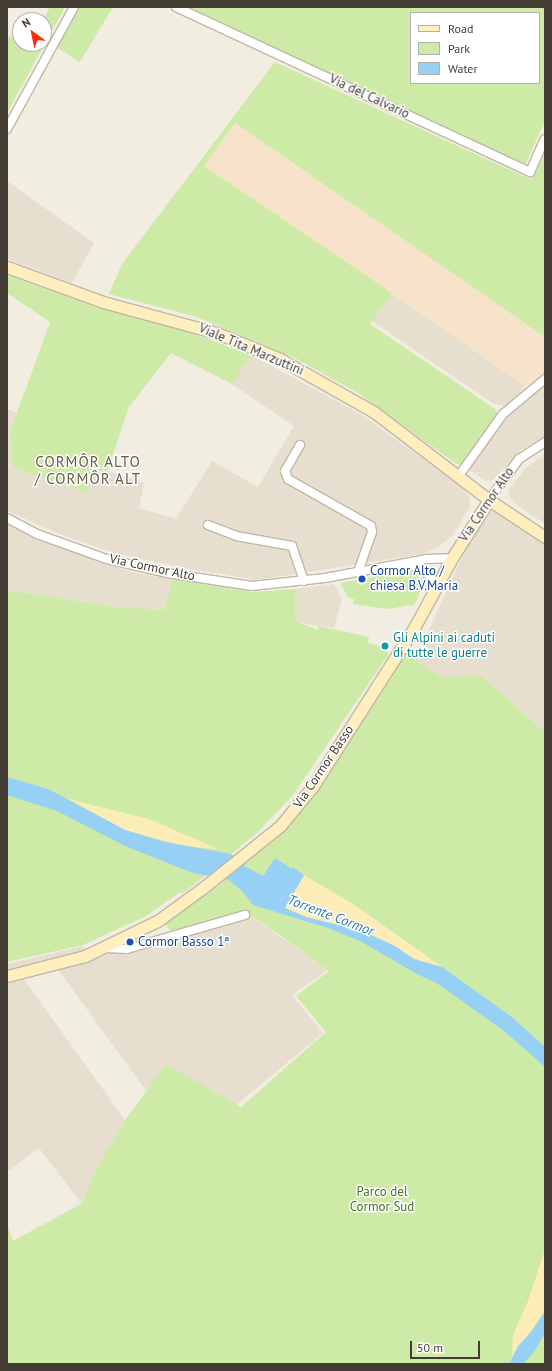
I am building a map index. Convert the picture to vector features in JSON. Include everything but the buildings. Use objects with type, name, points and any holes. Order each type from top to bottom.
[{"type":"street","points":[[7,129],[74,7]]},
{"type":"street","name":"Via del Calvario","points":[[176,7],[530,172],[545,139]]},
{"type":"street","name":"Viale Tita Marzuttini","points":[[7,268],[103,302],[217,332],[280,359],[374,412],[488,500],[545,537]]},
{"type":"street","points":[[458,477],[503,414],[545,379]]},
{"type":"street","name":"Via Cormor Alto","points":[[437,584],[488,500],[518,459],[545,442]]},
{"type":"street","points":[[300,445],[285,471],[288,478],[371,526],[372,532],[358,572]]},
{"type":"street","name":"Via Cormor Alto","points":[[7,518],[37,534],[127,565],[252,586],[304,581],[427,559],[452,558]]},
{"type":"street","points":[[208,525],[236,536],[292,546],[304,581]]},
{"type":"street","points":[[407,563],[423,570],[437,584]]},
{"type":"street","name":"Via Cormor Basso","points":[[7,976],[85,956],[106,948],[159,920],[185,902],[267,837],[294,810],[313,786],[414,628],[437,584]]},
{"type":"street","name":"Via Cormor Basso","points":[[106,948],[127,949],[245,915]]},
{"type":"shaded area","points":[[235,123],[545,337],[545,373],[526,386],[204,166]]},
{"type":"shaded area","points":[[7,181],[94,243],[72,283],[7,259]]},
{"type":"shaded area","points":[[392,293],[526,386],[506,406],[494,404],[372,321]]},
{"type":"shaded area","points":[[251,355],[362,415],[462,487],[469,496],[470,507],[452,536],[438,547],[423,554],[257,580],[195,570],[118,554],[67,537],[7,511],[7,409],[17,413],[10,432],[13,468],[86,493],[97,468],[144,483],[139,508],[176,519],[212,461],[258,487],[294,426],[232,384]]},
{"type":"shaded area","points":[[545,383],[545,436],[521,450],[493,480],[486,481],[469,470],[506,417],[526,395]]},
{"type":"shaded area","points":[[545,453],[545,524],[518,506],[511,499],[508,490],[525,469]]},
{"type":"shaded area","points":[[487,510],[496,510],[545,543],[545,732],[480,675],[442,677],[415,660],[481,516]]},
{"type":"shaded area","points":[[7,524],[131,572],[172,579],[165,610],[116,607],[7,590]]},
{"type":"shaded area","points":[[334,584],[342,599],[334,628],[294,622],[295,589]]},
{"type":"shaded area","points":[[249,915],[328,970],[292,995],[323,1033],[235,1106],[166,1064],[147,1092],[57,968],[23,978],[125,1120],[96,1169],[81,1203],[39,1148],[7,1172],[7,964],[83,946],[92,959]]},
{"type":"green space","points":[[50,7],[65,7],[52,31],[52,12],[47,12]]},
{"type":"green space","points":[[78,7],[113,7],[80,62],[56,47]]},
{"type":"green space","points":[[189,7],[545,7],[545,121],[526,163],[523,164]]},
{"type":"green space","points":[[7,37],[12,37],[12,52],[40,52],[7,113]]},
{"type":"green space","points":[[275,62],[532,180],[545,153],[545,337],[235,123],[204,166],[392,293],[370,324],[495,409],[498,416],[461,465],[455,463],[358,393],[295,358],[197,317],[109,294],[122,264]]},
{"type":"green space","points":[[7,275],[93,306],[189,332],[251,355],[232,384],[171,353],[129,407],[107,472],[96,468],[87,493],[13,468],[10,432],[50,322],[7,293]]},
{"type":"green space","points":[[407,571],[416,573],[423,583],[416,602],[413,605],[387,609],[353,604],[354,599],[348,597],[340,583]]},
{"type":"green space","points":[[172,579],[253,592],[295,589],[295,621],[318,630],[318,626],[369,637],[368,643],[380,646],[387,651],[388,655],[293,795],[258,832],[205,876],[183,893],[180,892],[146,916],[83,945],[7,962],[7,590],[116,607],[165,610]]},
{"type":"green space","name":"Parco del Cormor Sud","points":[[419,630],[407,655],[442,677],[480,675],[545,732],[545,1364],[7,1364],[7,1224],[13,1241],[81,1204],[96,1169],[125,1120],[166,1064],[241,1107],[326,1032],[296,996],[329,971],[281,936],[245,912],[170,931],[164,922],[216,888],[243,866],[296,815]]},
{"type":"sand","points":[[68,799],[149,819],[218,849],[183,846],[125,830]]},
{"type":"sand","points":[[304,875],[352,903],[442,967],[414,959],[394,946],[362,931],[306,917],[284,908]]},
{"type":"sand","points":[[545,1249],[545,1311],[512,1357],[513,1335],[528,1301]]},
{"type":"water","points":[[7,777],[48,789],[125,830],[165,842],[231,854],[247,863],[244,866],[263,876],[275,858],[292,869],[293,867],[304,875],[285,908],[306,917],[362,931],[395,946],[414,959],[442,967],[513,1018],[545,1047],[545,1067],[504,1031],[438,984],[417,974],[360,941],[328,928],[253,905],[242,891],[229,880],[193,873],[125,846],[57,811],[7,795]]},
{"type":"water","points":[[545,1311],[545,1333],[534,1352],[523,1364],[509,1364],[518,1346],[532,1331]]},
{"type":"place","name":"Cormor Alto / chiesa B.V.Maria","points":[[362,579]]},
{"type":"place","name":"Gli Alpini ai caduti di tutte le guerre","points":[[385,646]]},
{"type":"place","name":"Cormor Basso 1ª","points":[[130,942]]},
{"type":"district","name":"CORMÔR ALTO / CORMÔR ALT","points":[[88,470]]},
{"type":"water label","name":"Torrente Cormor","points":[[331,915]]}]
